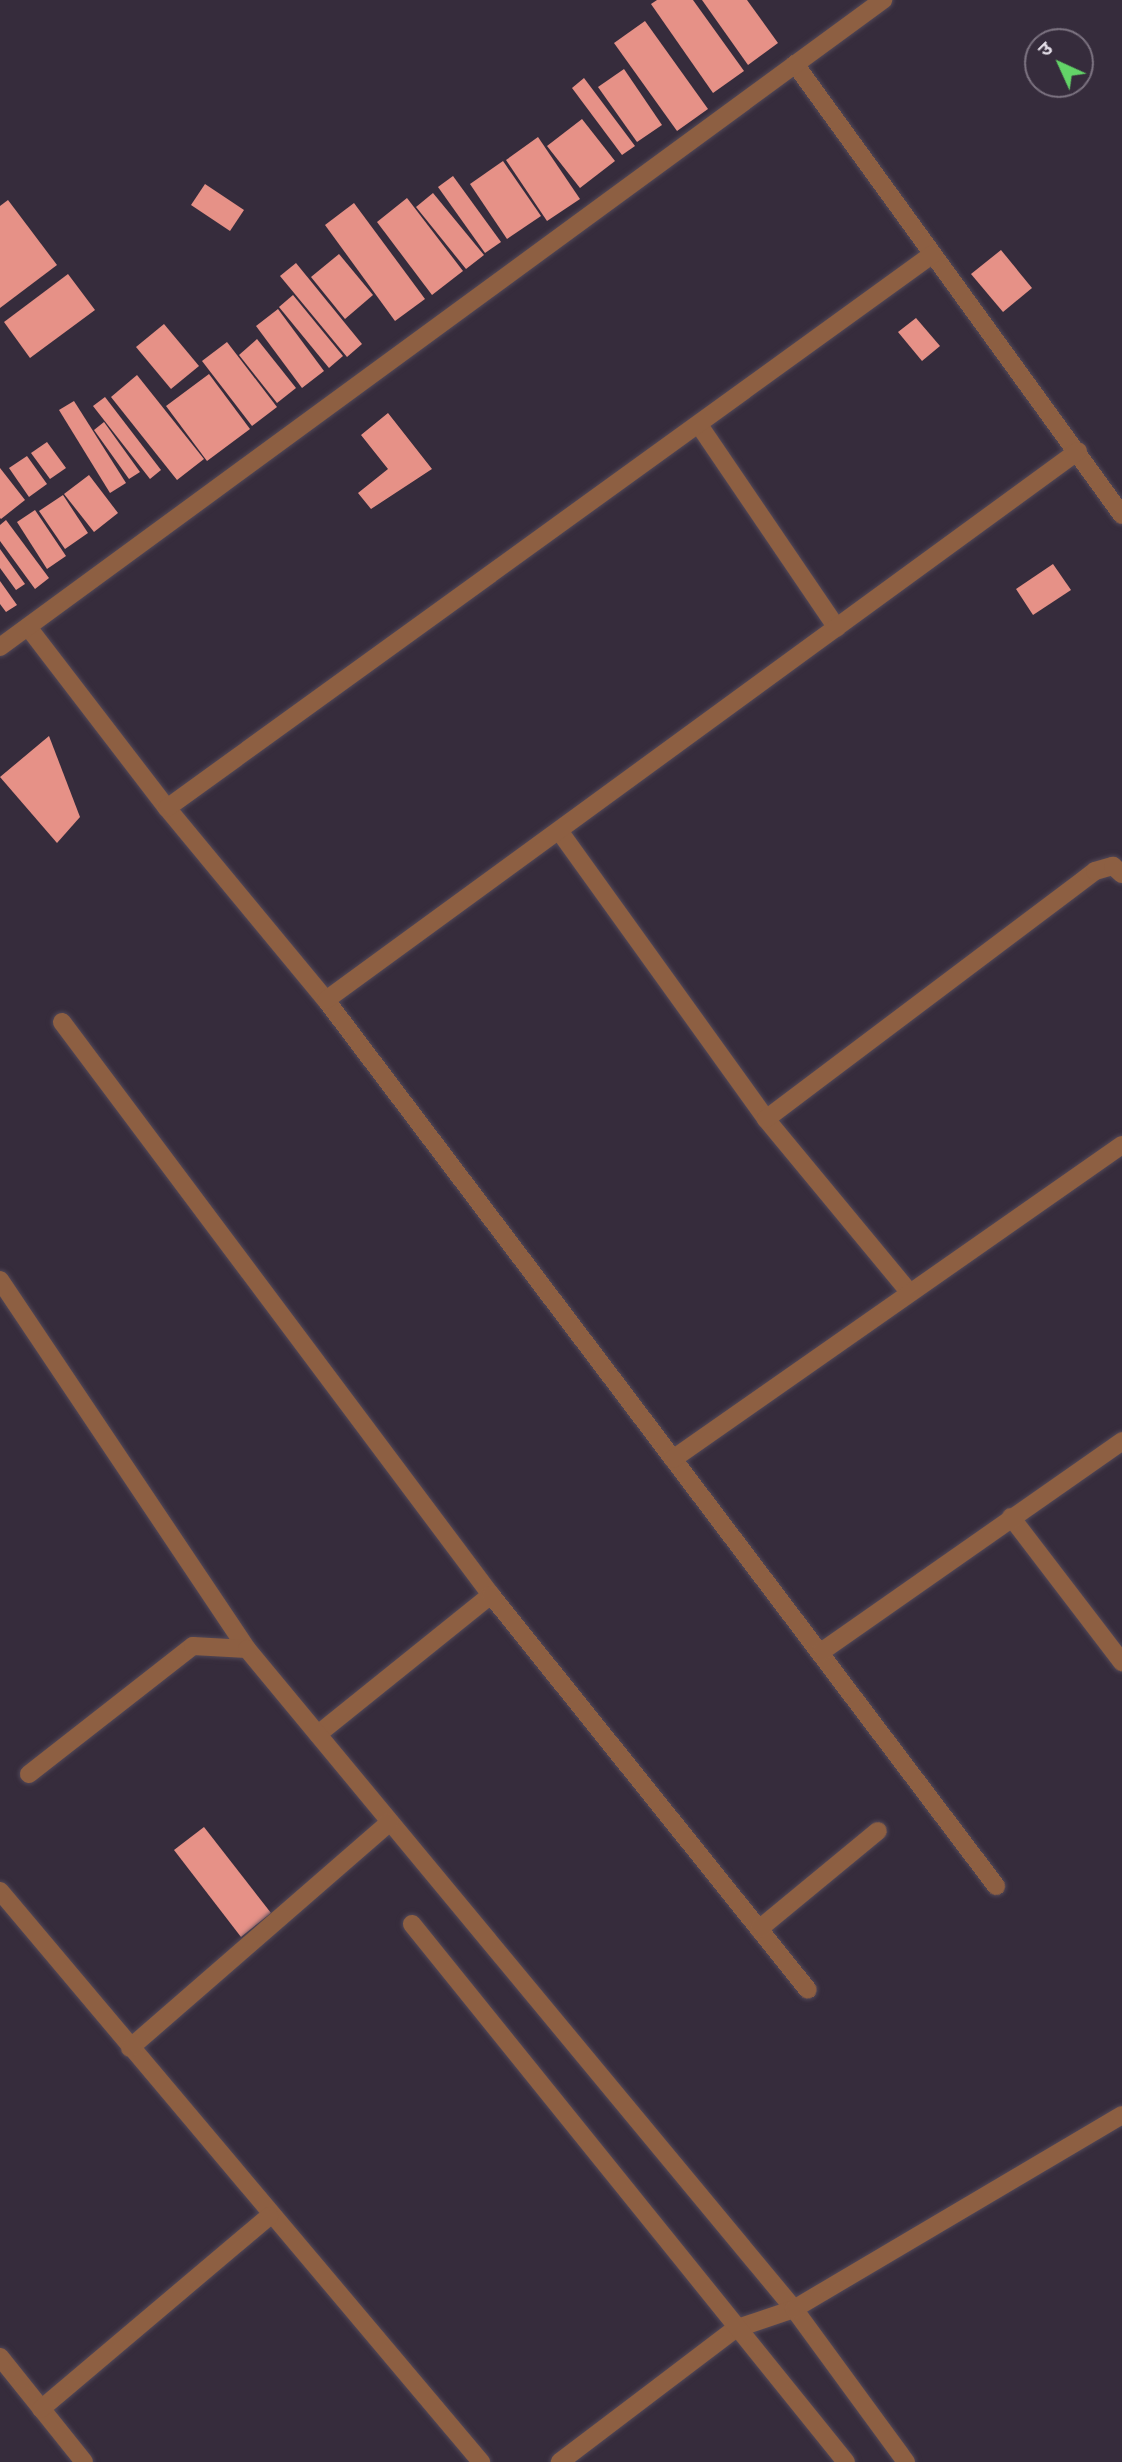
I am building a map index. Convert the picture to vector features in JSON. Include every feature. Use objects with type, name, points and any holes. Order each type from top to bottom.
[{"type":"street","points":[[0,647],[883,0]]},
{"type":"street","points":[[795,64],[1079,451],[1122,515]]},
{"type":"street","points":[[167,808],[933,254]]},
{"type":"street","points":[[699,425],[837,628]]},
{"type":"street","points":[[326,1000],[561,832],[1079,451]]},
{"type":"street","points":[[27,628],[167,808],[326,1000],[996,1886]]},
{"type":"street","points":[[561,832],[766,1119],[909,1292]]},
{"type":"street","points":[[766,1119],[1095,871],[1113,866],[1122,874]]},
{"type":"street","points":[[62,1022],[491,1595],[808,1990]]},
{"type":"street","points":[[673,1459],[1122,1145]]},
{"type":"street","points":[[0,1280],[247,1649],[794,2309],[906,2462]]},
{"type":"street","points":[[821,1652],[1122,1441]]},
{"type":"street","points":[[1011,1517],[1122,1662]]},
{"type":"street","points":[[318,1734],[491,1595]]},
{"type":"street","points":[[29,1774],[193,1646],[247,1649]]},
{"type":"street","points":[[130,2048],[390,1822]]},
{"type":"street","points":[[759,1929],[878,1831]]},
{"type":"street","points":[[0,1891],[269,2216],[481,2462]]},
{"type":"street","points":[[412,1924],[735,2329],[846,2462]]},
{"type":"street","points":[[560,2462],[735,2329],[794,2309],[1122,2115]]},
{"type":"street","points":[[41,2409],[269,2216]]},
{"type":"street","points":[[0,2357],[84,2462]]},
{"type":"building","points":[[657,0],[693,0],[744,71],[713,93],[651,4]]},
{"type":"building","points":[[702,0],[747,0],[778,43],[748,65]]},
{"type":"building","points":[[645,21],[708,109],[677,131],[614,43]]},
{"type":"building","points":[[624,69],[662,125],[637,142],[598,87]]},
{"type":"building","points":[[584,78],[635,146],[622,155],[572,88]]},
{"type":"building","points":[[582,119],[615,161],[580,188],[547,146]]},
{"type":"building","points":[[538,137],[580,199],[547,221],[506,160]]},
{"type":"building","points":[[503,161],[541,216],[507,239],[470,184]]},
{"type":"building","points":[[453,176],[501,242],[485,253],[438,187]]},
{"type":"building","points":[[205,184],[244,210],[230,231],[191,205]]},
{"type":"building","points":[[433,193],[484,255],[466,269],[416,207]]},
{"type":"building","points":[[407,198],[463,271],[432,295],[377,222]]},
{"type":"building","points":[[8,200],[57,265],[0,308],[0,206]]},
{"type":"building","points":[[354,203],[425,299],[395,321],[325,225]]},
{"type":"building","points":[[1001,250],[1032,288],[1003,312],[971,274]]},
{"type":"building","points":[[339,254],[373,295],[345,319],[311,277]]},
{"type":"building","points":[[296,263],[362,344],[347,357],[280,276]]},
{"type":"building","points":[[68,274],[95,310],[30,358],[4,322]]},
{"type":"building","points":[[293,295],[343,356],[329,368],[279,307]]},
{"type":"building","points":[[278,309],[324,371],[302,388],[256,326]]},
{"type":"building","points":[[916,318],[940,346],[922,361],[898,332]]},
{"type":"building","points":[[164,324],[199,366],[171,389],[136,347]]},
{"type":"building","points":[[257,339],[296,388],[277,403],[239,355]]},
{"type":"building","points":[[227,342],[277,407],[252,426],[202,361]]},
{"type":"building","points":[[209,374],[250,429],[207,461],[166,406]]},
{"type":"building","points":[[137,375],[204,459],[177,480],[111,397]]},
{"type":"building","points":[[105,397],[161,470],[150,479],[93,406]]},
{"type":"building","points":[[74,401],[126,483],[110,493],[59,410]]},
{"type":"building","points":[[388,413],[432,469],[371,509],[358,493],[388,469],[361,435]]},
{"type":"building","points":[[104,422],[140,472],[129,479],[94,430]]},
{"type":"building","points":[[47,442],[66,468],[50,479],[31,453]]},
{"type":"building","points":[[27,456],[47,484],[29,497],[9,468]]},
{"type":"building","points":[[0,468],[25,500],[1,519],[0,518]]},
{"type":"building","points":[[89,475],[118,513],[94,532],[64,494]]},
{"type":"building","points":[[63,495],[88,533],[65,549],[39,511]]},
{"type":"building","points":[[35,510],[66,556],[47,569],[17,522]]},
{"type":"building","points":[[6,520],[49,578],[35,589],[0,541],[0,525]]},
{"type":"building","points":[[0,549],[25,584],[16,590],[0,568]]},
{"type":"building","points":[[1053,564],[1071,590],[1033,615],[1016,589]]},
{"type":"building","points":[[0,581],[17,605],[6,612],[0,604]]},
{"type":"building","points":[[49,736],[80,817],[57,843],[0,777]]},
{"type":"building","points":[[204,1827],[271,1913],[241,1937],[174,1850]]}]
